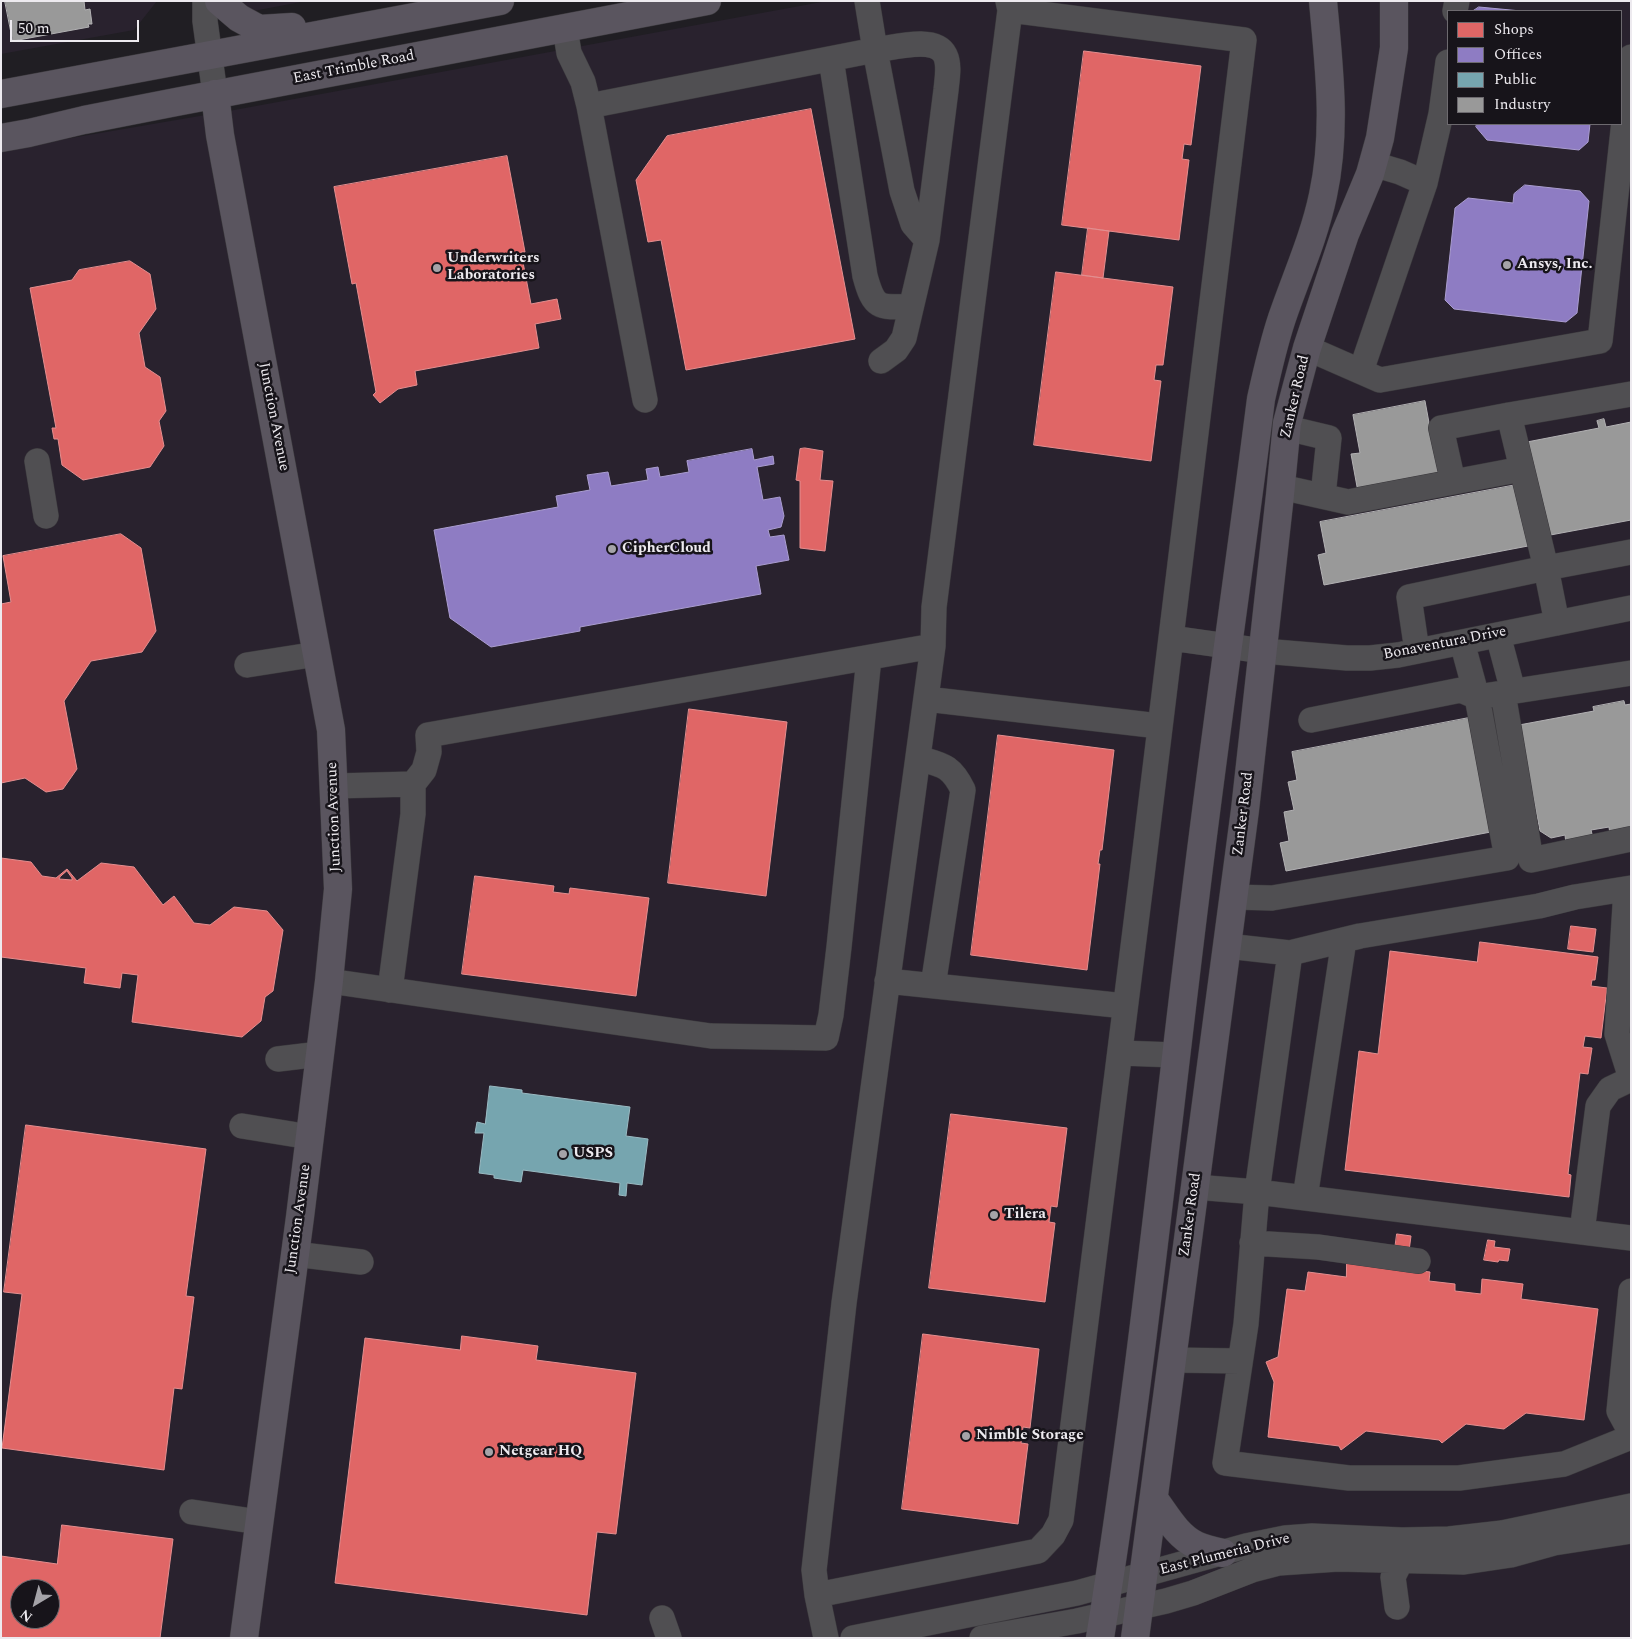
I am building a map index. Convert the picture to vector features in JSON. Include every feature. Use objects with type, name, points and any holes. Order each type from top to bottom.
[{"type":"main road","points":[[219,1],[239,18],[259,29],[410,18]]},
{"type":"main road","points":[[1,94],[500,1]]},
{"type":"main road","name":"East Trimble Road","points":[[1,138],[215,94],[707,1]]},
{"type":"main road","name":"Zanker Road","points":[[1102,1626],[1110,1583],[1141,1354],[1196,887],[1261,399],[1270,357],[1282,317],[1315,229],[1329,163],[1332,105],[1323,1]]},
{"type":"main road","name":"Zanker Road","points":[[1134,1638],[1227,946],[1263,650],[1287,428],[1307,348],[1345,234],[1373,164],[1380,138],[1394,48],[1394,1]]},
{"type":"main road","name":"Junction Avenue","points":[[215,94],[220,134],[332,730],[338,889],[310,1137],[244,1638]]},
{"type":"main road","points":[[1154,1499],[1174,1526],[1188,1540],[1204,1548],[1223,1553]]},
{"type":"street","name":"Junction Avenue","points":[[205,1],[205,21],[215,94]]},
{"type":"street","points":[[867,1],[902,191],[913,224],[927,240]]},
{"type":"street","points":[[817,1595],[1038,1551],[1053,1535],[1061,1520],[1244,40],[1009,6],[935,597],[933,646],[837,1362],[814,1570],[817,1595],[826,1638]]},
{"type":"street","points":[[565,28],[569,53],[583,82],[645,400]]},
{"type":"street","points":[[588,106],[875,50],[924,43],[939,48],[945,55],[947,65],[946,90],[927,240],[904,338],[896,350],[881,360]]},
{"type":"street","points":[[1307,348],[1380,380],[1600,341],[1631,57]]},
{"type":"street","points":[[831,59],[865,276],[870,294],[886,308],[911,306]]},
{"type":"street","points":[[1361,371],[1425,183],[1441,114],[1447,69]]},
{"type":"street","points":[[1373,164],[1400,172],[1425,183]]},
{"type":"street","points":[[1453,482],[1442,428],[1631,394]]},
{"type":"street","points":[[1509,415],[1546,568],[1557,623]]},
{"type":"street","points":[[1287,428],[1329,438],[1323,496]]},
{"type":"street","points":[[36,461],[46,516]]},
{"type":"street","points":[[1281,487],[1348,502],[1522,469]]},
{"type":"street","points":[[1417,651],[1409,597],[1631,552]]},
{"type":"street","name":"Bonaventura Drive","points":[[1171,638],[1263,650],[1347,658],[1370,658],[1398,655],[1631,608]]},
{"type":"street","points":[[1498,635],[1508,692],[1531,860],[1631,839]]},
{"type":"street","points":[[1233,897],[1272,898],[1508,858],[1477,697],[1462,642]]},
{"type":"street","points":[[390,990],[413,814],[413,784],[424,770],[429,752],[428,735],[933,646]]},
{"type":"street","points":[[247,665],[317,654]]},
{"type":"street","points":[[329,981],[711,1036],[826,1038],[839,947],[869,658]]},
{"type":"street","points":[[1311,720],[1461,690],[1477,697],[1631,673]]},
{"type":"street","points":[[926,699],[1159,726]]},
{"type":"street","points":[[918,758],[944,765],[955,774],[963,790],[933,986]]},
{"type":"street","points":[[334,786],[413,784]]},
{"type":"street","points":[[1227,946],[1290,953],[1344,940],[1628,889],[1617,1034],[1631,1078],[1610,1089],[1598,1106],[1582,1232]]},
{"type":"street","points":[[1305,1198],[1344,940]]},
{"type":"street","points":[[1290,953],[1257,1192],[1246,1324],[1224,1463],[1349,1478],[1459,1478],[1564,1464],[1631,1438]]},
{"type":"street","points":[[888,980],[1126,1006]]},
{"type":"street","points":[[1120,1053],[1176,1056]]},
{"type":"street","points":[[278,1059],[320,1054]]},
{"type":"street","points":[[242,1126],[310,1137]]},
{"type":"street","points":[[1195,1187],[1257,1192],[1631,1238]]},
{"type":"street","points":[[1252,1243],[1318,1247],[1418,1261]]},
{"type":"street","points":[[294,1254],[361,1262]]},
{"type":"street","points":[[1631,1291],[1619,1411],[1631,1432]]},
{"type":"street","points":[[1172,1360],[1240,1362]]},
{"type":"street","name":"East Plumeria Drive","points":[[982,1638],[1102,1626],[1138,1608],[1193,1593],[1252,1570],[1280,1563],[1338,1559],[1401,1551],[1449,1539],[1502,1533],[1631,1506]]},
{"type":"street","points":[[192,1512],[259,1522]]},
{"type":"street","name":"East Plumeria Drive","points":[[853,1638],[1078,1593],[1246,1546],[1285,1538],[1312,1536],[1464,1562],[1511,1555],[1554,1543],[1631,1531]]},
{"type":"street","points":[[1396,1607],[1393,1576],[1401,1551]]},
{"type":"shaded area","points":[[1,1],[157,1],[134,30],[1,54]]},
{"type":"shaded area","points":[[227,1],[306,1],[227,16]]},
{"type":"shaded area","points":[[827,1],[1631,1],[1631,1638],[1,1638],[1,150],[229,111]]},
{"type":"building: Shops","points":[[1084,51],[1201,66],[1191,145],[1184,144],[1182,159],[1189,160],[1179,240],[1062,225]]},
{"type":"building: Shops","points":[[811,109],[855,339],[686,370],[661,240],[648,242],[636,180],[667,136]]},
{"type":"building: Shops","name":"Underwriters Laboratories","points":[[507,156],[525,252],[521,252],[531,304],[557,299],[561,319],[535,324],[539,348],[415,371],[417,385],[398,389],[380,403],[373,395],[376,392],[356,283],[352,284],[334,187]]},
{"type":"building: Shops","points":[[1088,228],[1109,231],[1103,278],[1082,275]]},
{"type":"building: Shops","points":[[130,261],[150,274],[156,309],[139,333],[145,367],[160,377],[166,411],[159,421],[164,446],[150,467],[83,480],[62,465],[58,439],[54,439],[52,428],[56,428],[30,288],[72,280],[79,270]]},
{"type":"building: Shops","points":[[1056,272],[1173,287],[1163,365],[1156,365],[1154,380],[1161,381],[1151,461],[1034,445]]},
{"type":"building: Shops","points":[[800,449],[823,451],[820,480],[833,481],[825,551],[800,548],[800,481],[796,480]]},
{"type":"building: Shops","points":[[121,534],[141,548],[156,631],[142,652],[91,661],[64,701],[77,769],[63,789],[46,792],[25,778],[1,783],[1,604],[11,602],[3,556]]},
{"type":"building: Shops","points":[[689,709],[787,722],[766,896],[668,883]]},
{"type":"building: Shops","points":[[998,735],[1114,750],[1102,850],[1100,850],[1098,864],[1100,864],[1087,970],[971,955]]},
{"type":"building: Shops","points":[[1,858],[31,862],[42,876],[56,878],[67,869],[77,881],[101,863],[134,867],[163,905],[174,896],[194,923],[210,925],[234,907],[267,911],[283,930],[273,991],[265,997],[261,1021],[242,1037],[132,1022],[138,975],[122,973],[120,988],[84,983],[86,968],[1,957]],"holes":[[[67,871],[72,880],[59,879]]]},
{"type":"building: Shops","points":[[475,876],[554,886],[553,892],[569,894],[570,888],[649,898],[636,996],[462,974]]},
{"type":"building: Shops","points":[[1571,926],[1596,929],[1593,952],[1568,949]]},
{"type":"building: Shops","points":[[1480,942],[1598,957],[1595,980],[1592,980],[1591,986],[1607,988],[1601,1038],[1585,1036],[1583,1047],[1592,1048],[1588,1074],[1580,1073],[1568,1174],[1571,1175],[1569,1197],[1345,1170],[1359,1051],[1378,1054],[1390,951],[1477,962]]},
{"type":"building: Shops","name":"Tilera","points":[[951,1114],[1067,1128],[1057,1207],[1051,1206],[1049,1222],[1055,1223],[1045,1302],[929,1288]]},
{"type":"building: Shops","points":[[26,1125],[206,1149],[186,1296],[194,1297],[182,1389],[174,1388],[164,1470],[2,1448],[22,1294],[4,1292]]},
{"type":"building: Shops","points":[[1397,1234],[1411,1236],[1409,1251],[1395,1249]]},
{"type":"building: Shops","points":[[1488,1240],[1495,1241],[1494,1247],[1510,1249],[1508,1261],[1484,1260]]},
{"type":"building: Shops","points":[[1347,1262],[1430,1272],[1429,1281],[1455,1284],[1455,1291],[1481,1294],[1482,1279],[1523,1284],[1521,1299],[1598,1309],[1584,1420],[1526,1413],[1504,1429],[1466,1424],[1442,1443],[1439,1440],[1366,1431],[1341,1450],[1339,1446],[1268,1437],[1274,1382],[1266,1362],[1278,1357],[1287,1289],[1305,1291],[1308,1272],[1346,1277]]},
{"type":"building: Shops","name":"Nimble Storage","points":[[923,1334],[1039,1349],[1030,1428],[1023,1427],[1021,1443],[1028,1444],[1018,1524],[902,1509]]},
{"type":"building: Shops","name":"Netgear HQ","points":[[462,1336],[538,1346],[536,1360],[636,1373],[616,1534],[597,1532],[587,1615],[335,1583],[365,1338],[460,1350]]},
{"type":"building: Shops","points":[[62,1525],[173,1539],[160,1638],[1,1638],[1,1556],[57,1564]]},
{"type":"building: Offices","points":[[1479,7],[1510,10],[1474,10]]},
{"type":"building: Offices","points":[[1477,125],[1590,125],[1588,142],[1579,150],[1487,140],[1476,127]]},
{"type":"building: Offices","points":[[1525,185],[1580,191],[1589,201],[1577,313],[1566,322],[1454,309],[1445,300],[1455,208],[1468,198],[1513,203],[1514,194]]},
{"type":"building: Offices","name":"CipherCloud","points":[[752,449],[754,460],[773,456],[774,464],[757,467],[763,500],[780,497],[784,516],[781,527],[768,530],[770,537],[784,535],[789,560],[756,566],[761,594],[580,627],[580,631],[491,647],[450,618],[434,530],[558,507],[556,496],[590,490],[587,475],[608,472],[611,486],[648,480],[646,469],[658,467],[660,477],[689,472],[687,461]]},
{"type":"building: Public","name":"USPS","points":[[490,1086],[522,1090],[522,1093],[630,1107],[626,1136],[648,1139],[642,1185],[627,1183],[626,1196],[619,1195],[620,1183],[523,1170],[521,1182],[494,1178],[494,1175],[479,1173],[484,1133],[475,1133],[477,1122],[485,1124]]},
{"type":"building: Industry","points":[[5,1],[84,1],[85,10],[90,9],[92,24],[88,24],[89,27],[13,41]]},
{"type":"building: Industry","points":[[1425,401],[1439,477],[1358,492],[1351,454],[1360,453],[1353,415]]},
{"type":"building: Industry","points":[[1604,419],[1606,427],[1631,422],[1631,520],[1545,536],[1527,442],[1599,428],[1597,421]]},
{"type":"building: Industry","points":[[1516,485],[1528,546],[1324,585],[1318,555],[1326,553],[1320,522]]},
{"type":"building: Industry","points":[[1624,701],[1625,705],[1631,704],[1631,831],[1610,835],[1609,827],[1591,830],[1593,838],[1566,844],[1565,835],[1551,838],[1540,831],[1519,725],[1594,711],[1593,707]]},
{"type":"building: Industry","points":[[1474,717],[1496,831],[1286,871],[1280,843],[1289,841],[1284,812],[1294,810],[1288,782],[1297,780],[1292,752]]},
{"type":"place","name":"Ansys, Inc.","points":[[1507,265]]},
{"type":"place","name":"Underwriters Laboratories","points":[[437,268]]},
{"type":"place","name":"CipherCloud","points":[[612,549]]},
{"type":"place","name":"USPS","points":[[563,1154]]},
{"type":"place","name":"Tilera","points":[[994,1215]]},
{"type":"place","name":"Nimble Storage","points":[[966,1436]]},
{"type":"place","name":"Netgear HQ","points":[[489,1452]]}]
